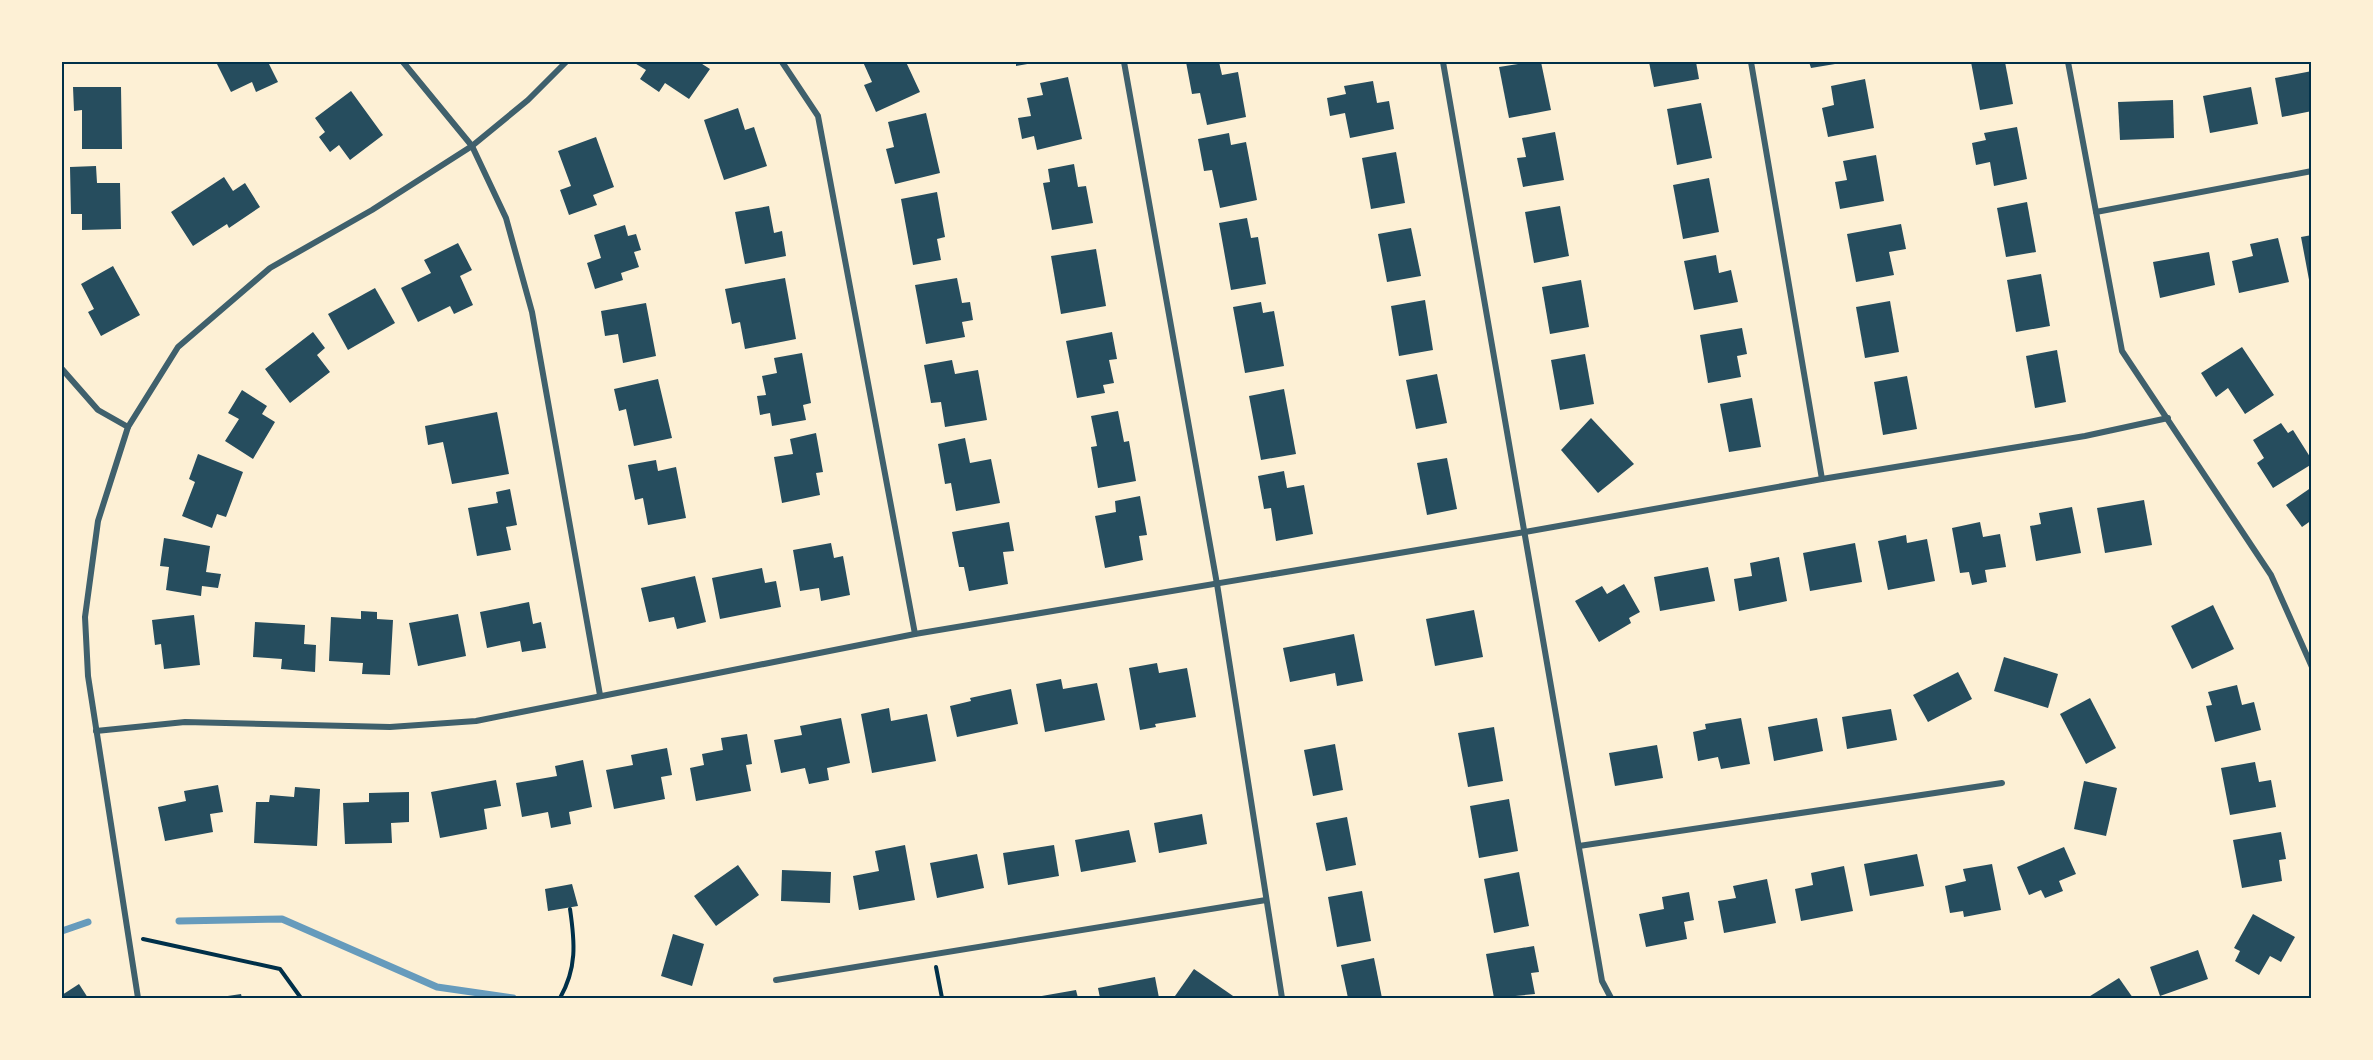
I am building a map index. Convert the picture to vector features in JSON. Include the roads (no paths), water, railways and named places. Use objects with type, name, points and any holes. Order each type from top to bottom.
[{"type":"street","points":[[403,62],[472,146],[506,218],[532,312],[600,694]]},
{"type":"street","points":[[138,999],[88,676],[85,617],[98,521],[128,427],[178,347],[270,268],[372,210],[472,146],[528,100],[566,62]]},
{"type":"street","points":[[782,62],[818,116],[915,634]]},
{"type":"street","points":[[1124,62],[1217,584],[1282,999]]},
{"type":"street","points":[[1443,62],[1602,981],[1611,999]]},
{"type":"street","points":[[1751,62],[1822,479]]},
{"type":"street","points":[[2068,62],[2122,351],[2271,575],[2312,667]]},
{"type":"street","points":[[2096,212],[2312,171]]},
{"type":"street","points":[[62,369],[98,410],[128,427]]},
{"type":"street","points":[[96,731],[185,722],[390,727],[466,721],[915,634],[2085,436],[2168,418]]},
{"type":"street","points":[[1579,846],[2002,783]]},
{"type":"street","points":[[776,980],[1266,900]]},
{"type":"waterway","points":[[179,921],[282,919],[437,987],[513,998]]},
{"type":"waterway","points":[[62,931],[88,922]]}]
